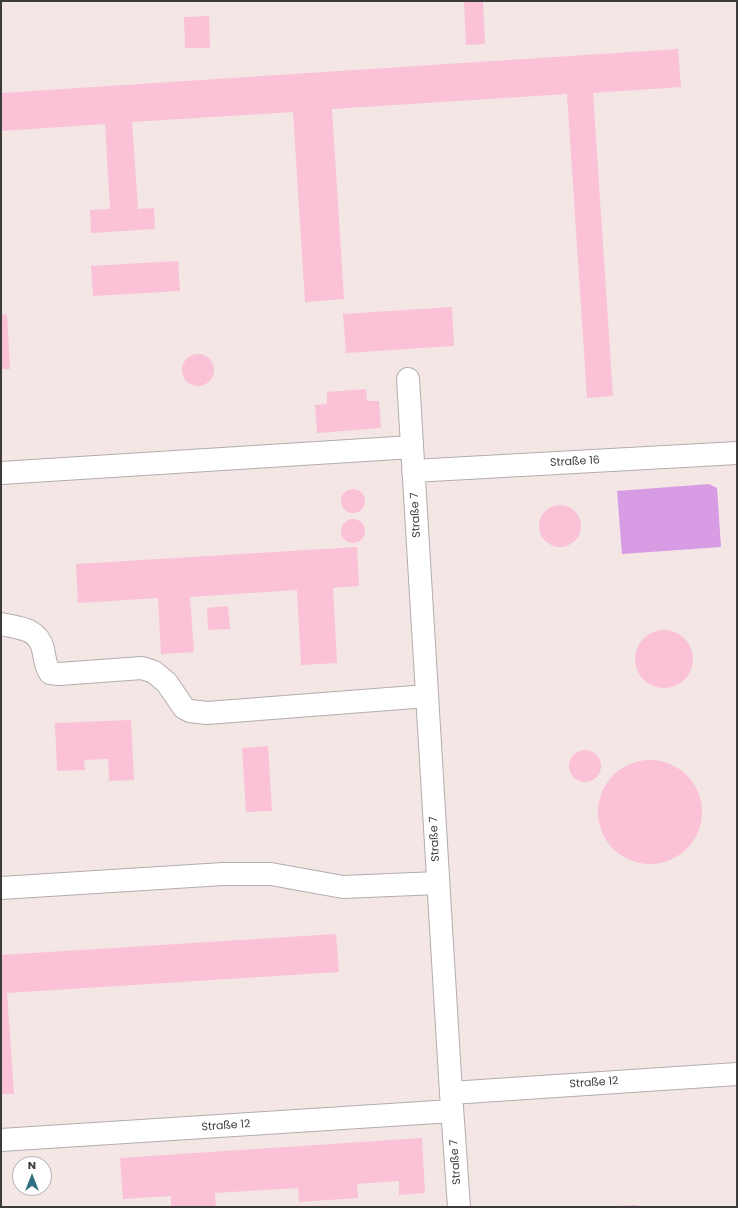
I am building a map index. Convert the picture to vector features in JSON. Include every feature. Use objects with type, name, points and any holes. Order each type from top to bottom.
[{"type":"lane","name":"Straße 7","points":[[408,379],[451,1102],[459,1207]]},
{"type":"lane","points":[[1,473],[412,447]]},
{"type":"lane","name":"Straße 16","points":[[413,471],[737,453]]},
{"type":"lane","points":[[1,624],[26,629],[39,638],[43,648],[46,667],[50,673],[59,674],[142,668],[154,672],[167,683],[184,708],[190,711],[215,712],[427,696]]},
{"type":"lane","points":[[1,888],[222,874],[271,874],[343,887],[438,883]]},
{"type":"lane","name":"Straße 12","points":[[1,1140],[87,1134],[451,1102],[474,1091],[737,1074]]},
{"type":"shaded area","points":[[1,1],[737,1],[737,1207],[1,1207]]},
{"type":"shaded area","points":[[709,484],[717,488],[721,547],[622,554],[617,491]]},
{"type":"building","points":[[464,1],[483,1],[485,44],[466,45]]},
{"type":"building","points":[[209,16],[210,48],[185,48],[184,17]]},
{"type":"building","points":[[678,49],[681,87],[593,93],[613,396],[587,398],[567,94],[332,109],[344,299],[305,302],[293,112],[132,122],[138,209],[154,208],[155,229],[91,233],[90,210],[110,209],[105,124],[1,131],[1,93]]},
{"type":"building","points":[[178,261],[180,291],[93,296],[91,266]]},
{"type":"building","points":[[452,307],[454,346],[346,353],[343,314]]},
{"type":"building","points":[[7,314],[10,369],[1,369],[1,315]]},
{"type":"building","points":[[195,354],[201,354],[211,361],[214,370],[213,376],[207,383],[201,386],[195,386],[185,379],[182,373],[182,367],[189,357]]},
{"type":"building","points":[[366,389],[367,401],[379,401],[381,428],[317,433],[315,405],[327,404],[327,392]]},
{"type":"building","points":[[353,489],[362,492],[365,501],[362,510],[353,513],[344,510],[341,501],[344,492]]},
{"type":"building","points":[[556,505],[564,505],[572,508],[578,514],[581,526],[578,538],[572,544],[564,547],[556,547],[548,544],[542,538],[539,530],[539,522],[542,514],[548,508]]},
{"type":"building","points":[[353,519],[362,522],[365,531],[362,540],[353,543],[344,540],[341,531],[344,522]]},
{"type":"building","points":[[357,547],[359,586],[333,588],[337,663],[301,665],[297,590],[190,597],[194,652],[161,654],[158,598],[78,603],[76,564]]},
{"type":"building","points":[[228,606],[230,629],[208,630],[207,608]]},
{"type":"building","points":[[658,630],[670,630],[685,638],[693,653],[693,665],[685,680],[670,688],[658,688],[643,680],[635,665],[635,653],[643,638]]},
{"type":"building","points":[[131,720],[134,780],[109,781],[108,759],[84,760],[85,770],[57,771],[55,723]]},
{"type":"building","points":[[268,746],[272,811],[246,812],[242,748]]},
{"type":"building","points":[[582,750],[588,750],[597,754],[601,766],[597,778],[588,782],[582,782],[573,778],[569,769],[569,763],[573,754]]},
{"type":"building","points":[[650,760],[670,764],[679,768],[687,775],[694,783],[698,792],[702,812],[698,832],[694,841],[687,849],[679,856],[670,860],[650,864],[630,860],[621,856],[613,849],[606,841],[602,832],[598,812],[602,792],[606,783],[613,775],[621,768],[630,764]]},
{"type":"building","points":[[336,934],[339,972],[7,993],[14,1094],[1,1094],[1,955]]},
{"type":"building","points":[[422,1138],[425,1193],[399,1195],[399,1181],[357,1184],[358,1198],[299,1202],[298,1188],[215,1193],[216,1207],[171,1207],[171,1196],[123,1199],[120,1158]]},
{"type":"building","points":[[637,1205],[637,1207],[619,1206]]}]
